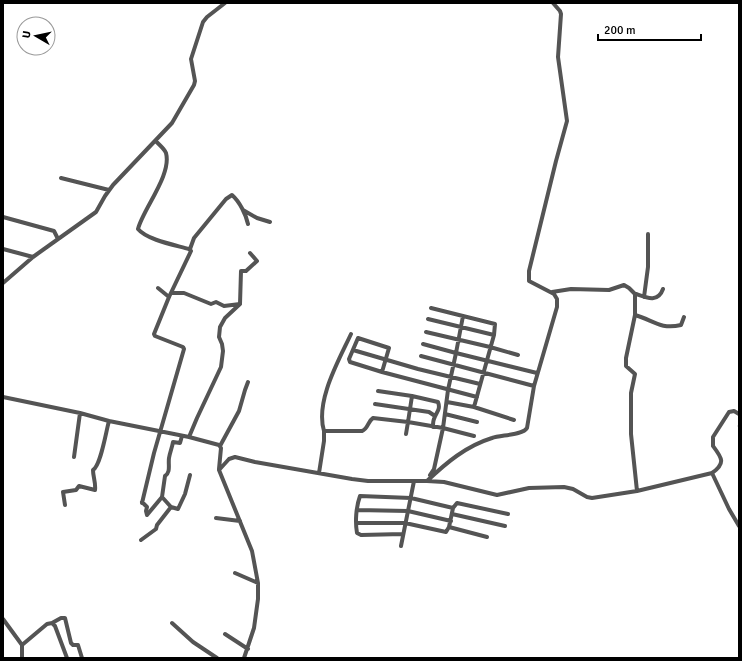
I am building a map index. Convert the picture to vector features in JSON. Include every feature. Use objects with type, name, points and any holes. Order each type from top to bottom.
[{"type":"street","points":[[3,283],[33,257],[96,212],[109,190],[172,123],[194,85],[195,81],[192,59],[203,22],[210,14],[225,3]]},
{"type":"street","points":[[427,481],[443,466],[468,448],[493,438],[523,432],[526,430],[537,373],[556,314],[557,299],[556,295],[552,292],[529,281],[529,271],[567,121],[558,57],[561,14],[553,3]]},
{"type":"street","points":[[156,141],[166,152],[166,163],[161,180],[138,229],[139,231],[160,241],[190,249]]},
{"type":"street","points":[[61,178],[109,190]]},
{"type":"street","points":[[182,436],[180,443],[173,442],[169,458],[169,470],[168,474],[165,476],[162,497],[147,515],[147,507],[142,502],[184,347],[154,336],[170,295],[190,253],[194,238],[228,197],[232,195],[234,196],[247,217],[248,224]]},
{"type":"street","points":[[243,210],[256,218],[270,222]]},
{"type":"street","points":[[3,217],[54,231],[58,239]]},
{"type":"street","points":[[644,297],[648,267],[648,234]]},
{"type":"street","points":[[3,249],[33,257]]},
{"type":"street","points":[[190,437],[197,418],[221,367],[223,356],[222,344],[219,337],[220,327],[225,318],[240,304],[241,271],[246,272],[257,261],[250,253]]},
{"type":"street","points":[[552,292],[571,289],[609,290],[624,285],[635,294],[644,297],[658,297],[663,289]]},
{"type":"street","points":[[158,288],[170,295],[184,293],[211,304],[216,302],[224,306],[240,304]]},
{"type":"street","points":[[635,294],[635,315],[629,340],[626,366],[635,374],[631,393],[631,434],[637,491]]},
{"type":"street","points":[[432,308],[494,323],[496,325],[474,407]]},
{"type":"street","points":[[635,315],[662,326],[679,326],[682,324],[684,317]]},
{"type":"street","points":[[427,481],[434,469],[443,428],[448,390],[454,365],[462,316]]},
{"type":"street","points":[[428,320],[494,335]]},
{"type":"street","points":[[426,332],[518,355]]},
{"type":"street","points":[[319,473],[324,446],[322,412],[325,398],[329,384],[351,334]]},
{"type":"street","points":[[382,372],[389,348],[360,338],[357,339],[349,361],[382,372],[476,397]]},
{"type":"street","points":[[423,344],[537,373]]},
{"type":"street","points":[[353,350],[451,378],[480,384]]},
{"type":"street","points":[[421,356],[534,386]]},
{"type":"street","points":[[244,658],[248,649],[256,616],[258,583],[252,552],[219,470],[220,446],[239,411],[248,382]]},
{"type":"street","points":[[378,391],[412,396],[438,402],[439,411],[435,416],[432,426]]},
{"type":"street","points":[[406,434],[412,396]]},
{"type":"street","points":[[3,397],[80,413],[109,421],[190,437],[220,446]]},
{"type":"street","points":[[447,402],[474,407],[514,420]]},
{"type":"street","points":[[375,404],[428,412],[435,416]]},
{"type":"street","points":[[219,470],[229,459],[235,457],[262,464],[368,481],[444,482],[497,495],[529,488],[564,487],[589,497],[637,491],[712,473],[720,467],[722,461],[720,454],[713,446],[713,437],[729,412],[734,411],[739,414]]},
{"type":"street","points":[[74,457],[80,413]]},
{"type":"street","points":[[445,414],[477,422]]},
{"type":"street","points":[[324,431],[362,431],[373,418],[432,426],[474,436]]},
{"type":"street","points":[[65,505],[63,492],[76,490],[79,486],[95,490],[96,485],[93,478],[94,470],[101,454],[109,421]]},
{"type":"street","points":[[712,473],[739,526]]},
{"type":"street","points":[[162,497],[171,507],[178,509],[185,494],[190,475]]},
{"type":"street","points":[[401,546],[405,523],[412,498],[414,481]]},
{"type":"street","points":[[403,534],[358,534],[356,523],[359,498],[362,496],[412,498],[453,508]]},
{"type":"street","points":[[356,523],[405,523],[446,532],[449,528],[453,508],[457,503],[508,514]]},
{"type":"street","points":[[141,540],[156,528],[171,507]]},
{"type":"street","points":[[357,510],[408,511],[451,521]]},
{"type":"street","points":[[452,514],[505,526]]},
{"type":"street","points":[[216,518],[240,521]]},
{"type":"street","points":[[449,528],[487,537]]},
{"type":"street","points":[[235,573],[258,583]]},
{"type":"street","points":[[22,645],[47,624],[61,618],[65,618],[71,643],[73,645],[78,644],[82,658]]},
{"type":"street","points":[[3,619],[22,645],[22,658]]},
{"type":"street","points":[[52,623],[55,626],[67,658]]},
{"type":"street","points":[[172,623],[199,646],[217,658]]},
{"type":"street","points":[[225,634],[248,649]]}]
